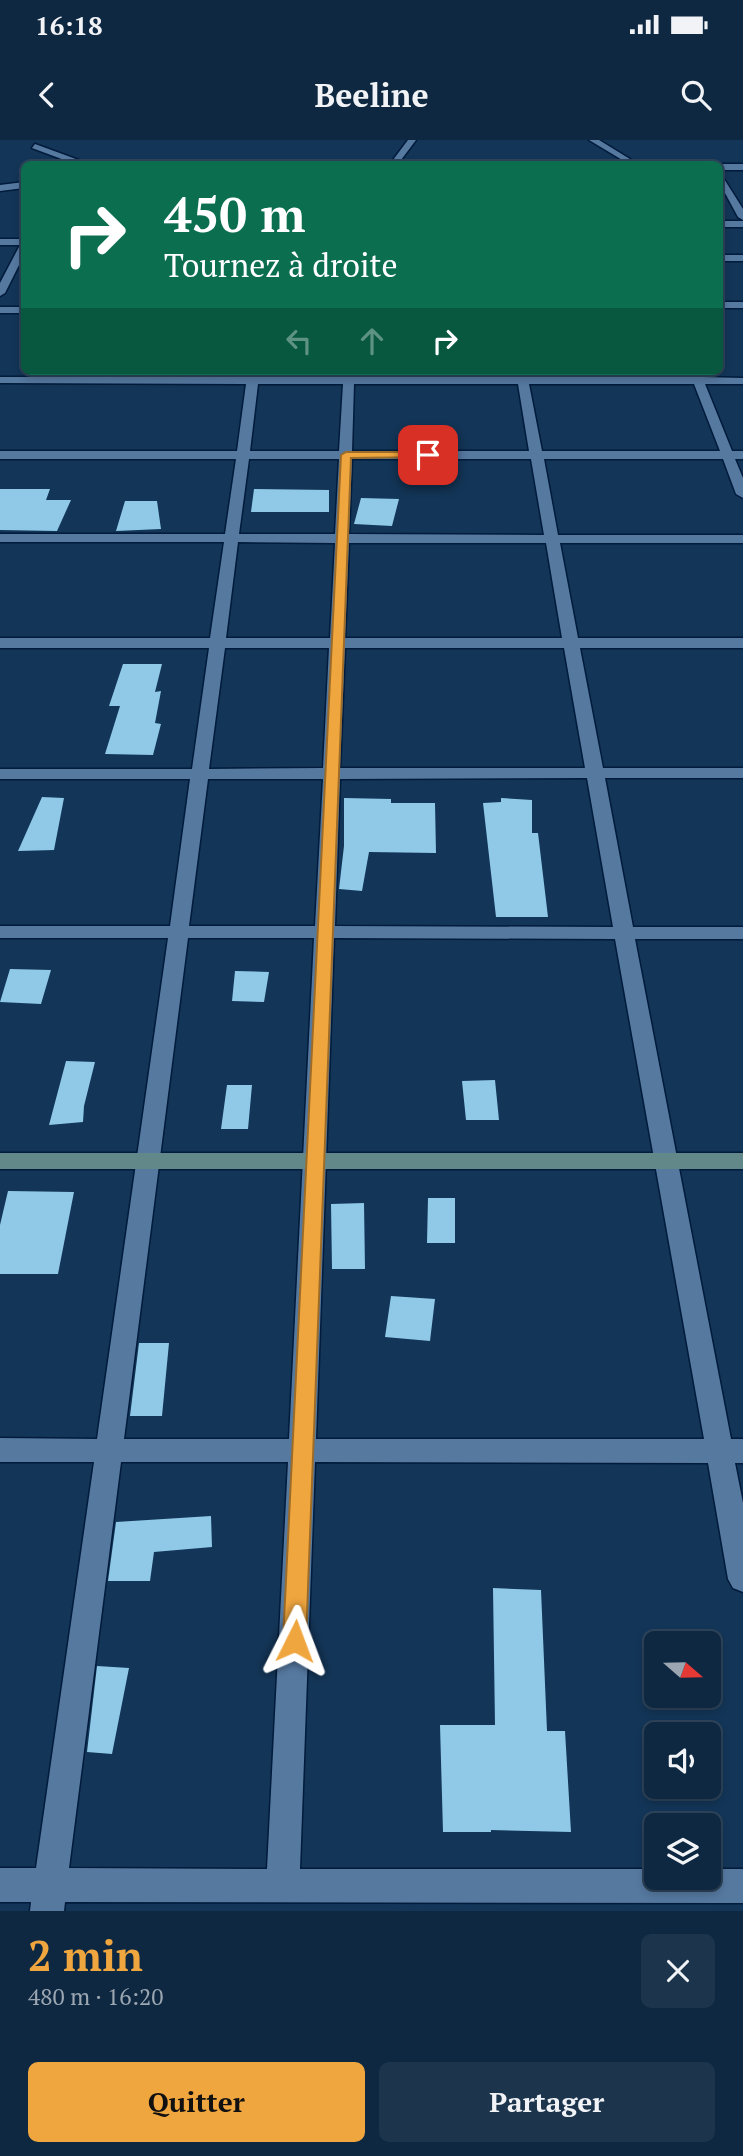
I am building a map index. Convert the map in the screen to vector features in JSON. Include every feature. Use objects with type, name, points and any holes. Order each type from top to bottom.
[{"type":"street","points":[[396,161],[412,140]]},
{"type":"street","points":[[593,140],[629,161]]},
{"type":"street","points":[[34,147],[73,161]]},
{"type":"street","points":[[723,167],[743,167]]},
{"type":"street","points":[[0,188],[21,185]]},
{"type":"street","points":[[724,192],[743,192]]},
{"type":"street","points":[[724,192],[743,218]]},
{"type":"street","points":[[723,224],[743,224]]},
{"type":"street","points":[[0,242],[21,244]]},
{"type":"street","points":[[723,258],[743,258]]},
{"type":"street","points":[[0,293],[19,266]]},
{"type":"street","points":[[723,305],[743,305]]},
{"type":"street","points":[[0,310],[21,310]]},
{"type":"street","points":[[0,380],[253,376],[696,376],[743,381]]},
{"type":"street","points":[[48,1898],[253,376]]},
{"type":"street","points":[[522,376],[666,1161],[731,1451],[743,1579]]},
{"type":"street","points":[[696,376],[743,494]]},
{"type":"street","points":[[284,1886],[349,377]]},
{"type":"street","points":[[0,455],[743,455]]},
{"type":"street","points":[[0,538],[743,539]]},
{"type":"street","points":[[0,643],[743,643]]},
{"type":"street","points":[[0,774],[743,773]]},
{"type":"street","points":[[0,932],[743,933]]},
{"type":"street","points":[[0,1161],[743,1161]]},
{"type":"street","points":[[0,1450],[731,1451]]},
{"type":"street","points":[[0,1885],[48,1898],[284,1886],[743,1886]]},
{"type":"building","points":[[0,489],[50,489],[46,500],[71,500],[57,531],[0,530]]},
{"type":"building","points":[[254,489],[329,490],[329,512],[251,512]]},
{"type":"building","points":[[361,498],[399,499],[392,526],[354,524]]},
{"type":"building","points":[[125,501],[157,501],[161,529],[116,531]]},
{"type":"building","points":[[123,664],[162,664],[155,692],[161,691],[155,723],[161,724],[153,755],[105,754],[120,706],[109,706]]},
{"type":"building","points":[[42,797],[64,798],[54,850],[18,851]]},
{"type":"building","points":[[344,798],[391,799],[391,803],[435,803],[436,853],[369,852],[362,891],[339,889],[344,846]]},
{"type":"building","points":[[501,798],[532,800],[532,833],[538,833],[548,917],[496,917],[483,803],[501,802]]},
{"type":"building","points":[[10,969],[51,970],[41,1004],[0,1002]]},
{"type":"building","points":[[235,971],[269,972],[264,1002],[232,1001]]},
{"type":"building","points":[[66,1061],[95,1062],[84,1106],[83,1122],[49,1125]]},
{"type":"building","points":[[495,1080],[499,1120],[466,1120],[462,1081]]},
{"type":"building","points":[[227,1085],[252,1085],[248,1129],[221,1129]]},
{"type":"building","points":[[8,1191],[74,1192],[58,1274],[0,1274],[0,1225]]},
{"type":"building","points":[[428,1198],[455,1198],[455,1243],[427,1243]]},
{"type":"building","points":[[364,1203],[365,1269],[332,1269],[331,1204]]},
{"type":"building","points":[[391,1296],[435,1299],[430,1341],[385,1337]]},
{"type":"building","points":[[139,1343],[169,1343],[162,1416],[130,1416]]},
{"type":"building","points":[[211,1516],[212,1547],[154,1552],[150,1581],[108,1581],[116,1522]]},
{"type":"building","points":[[493,1588],[541,1590],[547,1731],[565,1731],[571,1832],[443,1832],[440,1725],[495,1725]]},
{"type":"building","points":[[97,1666],[129,1668],[112,1754],[87,1752]]},
{"type":"route","points":[[295,1641],[346,455],[428,455]]}]
